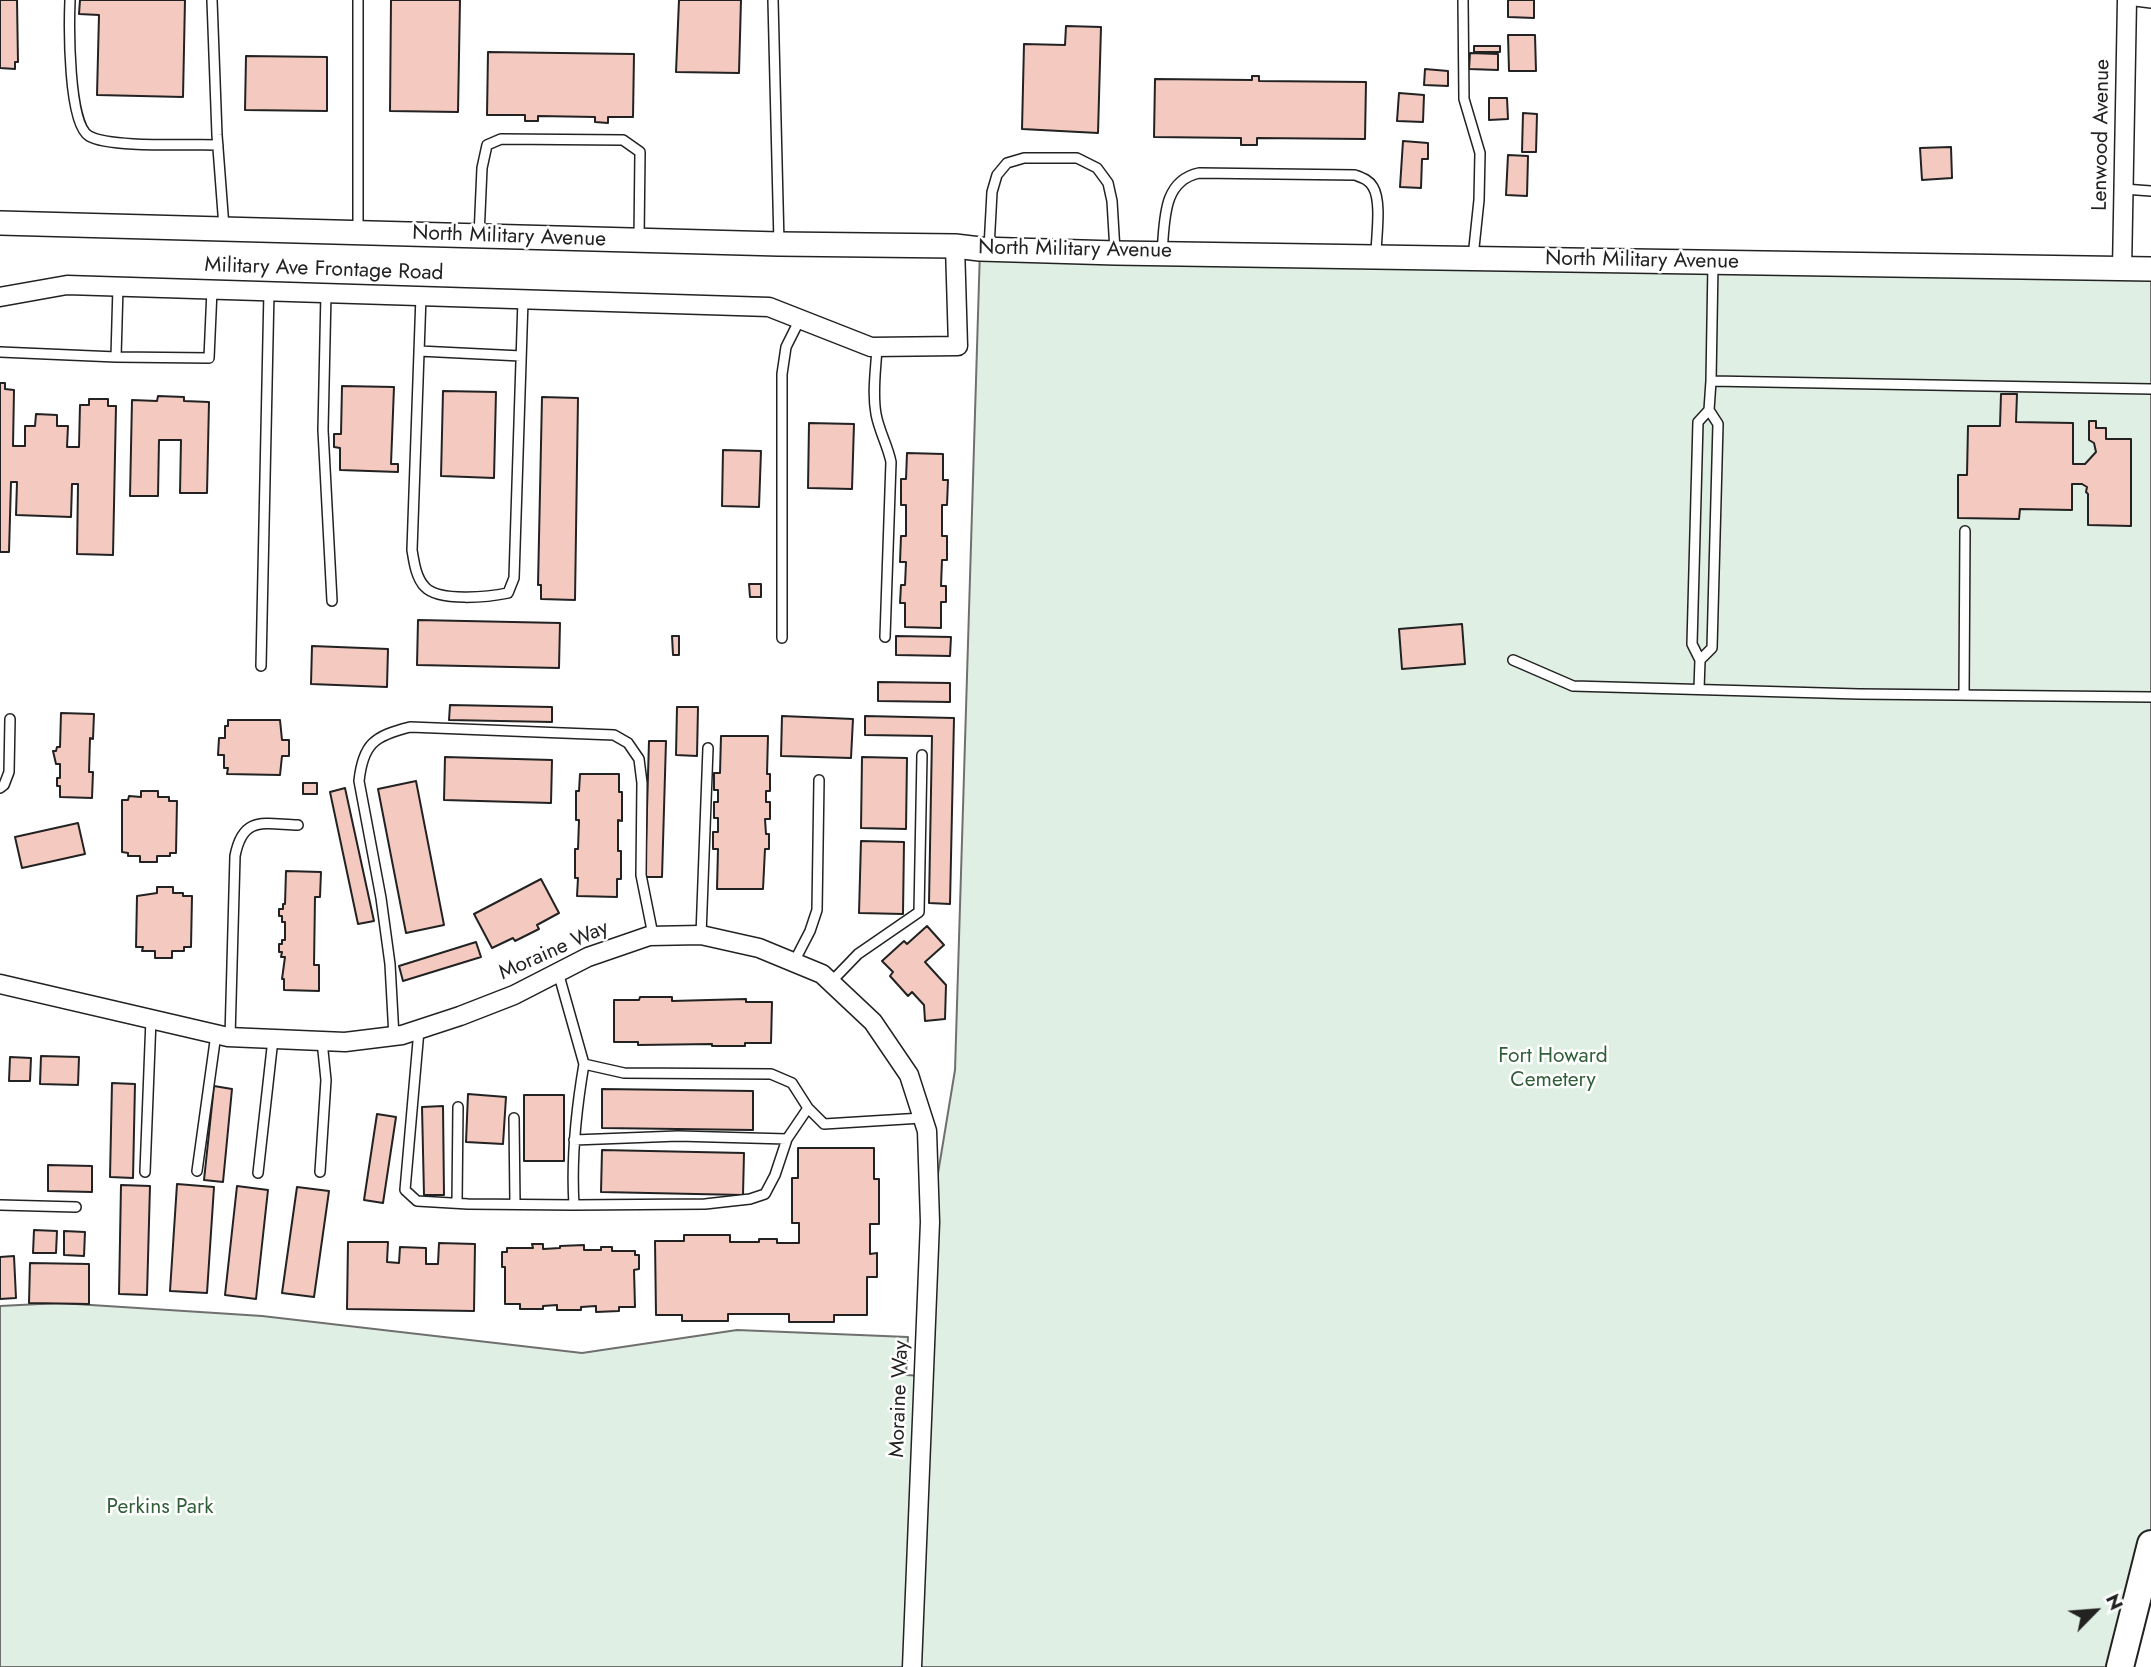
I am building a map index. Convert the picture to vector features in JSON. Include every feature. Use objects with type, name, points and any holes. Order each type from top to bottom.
[{"type":"main road","name":"North Military Avenue","points":[[0,223],[779,244],[955,246],[989,250],[1115,253],[2151,269]]},
{"type":"main road","points":[[2120,1667],[2151,1545]]},
{"type":"street","name":"Lenwood Avenue","points":[[2122,270],[2127,0]]},
{"type":"street","name":"Military Ave Frontage Road","points":[[0,297],[67,285],[769,307],[871,347],[958,346],[955,246]]},
{"type":"street","name":"Moraine Way","points":[[0,984],[223,1036],[345,1042],[394,1037],[419,1030],[514,995],[588,957],[653,936],[701,935],[759,948],[822,974],[873,1022],[909,1075],[926,1131],[930,1222],[912,1667]]},
{"type":"lane","points":[[71,0],[73,92],[78,122],[87,135],[105,142],[218,145]]},
{"type":"lane","points":[[212,0],[224,229]]},
{"type":"lane","points":[[358,0],[358,233]]},
{"type":"lane","points":[[773,0],[779,244]]},
{"type":"lane","points":[[1463,0],[1464,99],[1480,153],[1479,200],[1473,258]]},
{"type":"lane","points":[[2127,0],[2151,3]]},
{"type":"lane","points":[[479,236],[482,168],[487,145],[501,139],[623,140],[640,152],[639,240]]},
{"type":"lane","points":[[989,250],[992,192],[996,175],[1007,163],[1024,158],[1077,158],[1097,167],[1108,183],[1112,201],[1115,253]]},
{"type":"lane","points":[[1162,253],[1166,211],[1171,195],[1179,182],[1189,175],[1355,175],[1368,180],[1377,200],[1376,257]]},
{"type":"lane","points":[[2124,189],[2151,191]]},
{"type":"lane","points":[[1700,660],[1712,648],[1718,424],[1709,410],[1713,262]]},
{"type":"lane","points":[[116,357],[118,287]]},
{"type":"lane","points":[[0,352],[209,358],[212,290]]},
{"type":"lane","points":[[261,666],[269,292]]},
{"type":"lane","points":[[326,293],[323,430],[332,601]]},
{"type":"lane","points":[[421,296],[412,550],[416,570],[425,587],[438,595],[488,597],[508,593],[514,578],[523,300]]},
{"type":"lane","points":[[782,638],[782,374],[786,347],[800,319]]},
{"type":"lane","points":[[877,347],[874,400],[891,462],[885,636]]},
{"type":"lane","points":[[419,351],[522,356]]},
{"type":"lane","points":[[1710,381],[2151,390]]},
{"type":"lane","points":[[1699,689],[1700,660],[1692,644],[1698,422],[1709,410]]},
{"type":"lane","points":[[1964,695],[1965,531]]},
{"type":"lane","points":[[1513,660],[1573,686],[1859,694],[2151,697]]},
{"type":"lane","points":[[0,788],[9,772],[10,719]]},
{"type":"lane","points":[[394,1037],[390,964],[381,898],[359,781],[361,762],[371,745],[386,733],[410,727],[614,735],[628,743],[639,759],[642,783],[641,875],[653,936]]},
{"type":"lane","points":[[701,935],[708,748]]},
{"type":"lane","points":[[831,982],[865,948],[919,912],[922,755]]},
{"type":"lane","points":[[793,962],[810,931],[817,910],[819,780]]},
{"type":"lane","points":[[197,1171],[223,1036],[238,841],[244,830],[258,824],[298,825]]},
{"type":"lane","points":[[558,972],[584,1064],[574,1140],[574,1205]]},
{"type":"lane","points":[[145,1172],[151,1019]]},
{"type":"lane","points":[[419,1030],[405,1190],[417,1201],[574,1205],[705,1204],[750,1199],[765,1194],[775,1175],[787,1139],[808,1108]]},
{"type":"lane","points":[[258,1173],[273,1039]]},
{"type":"lane","points":[[320,1172],[327,1080],[322,1041]]},
{"type":"lane","points":[[584,1064],[624,1073],[771,1074],[792,1083],[808,1108],[824,1124],[922,1118]]},
{"type":"lane","points":[[457,1203],[458,1107]]},
{"type":"lane","points":[[514,1118],[515,1204]]},
{"type":"lane","points":[[574,1140],[678,1136],[787,1139]]},
{"type":"lane","points":[[0,1205],[76,1207]]},
{"type":"green space","name":"Fort Howard Cemetery","points":[[980,249],[2151,269],[2151,1540],[2112,1667],[0,1667],[0,1306],[60,1303],[262,1316],[582,1353],[737,1330],[908,1337],[906,1375],[924,1376],[930,1222],[955,1070]]},
{"type":"building","points":[[0,0],[17,0],[18,62],[15,62],[15,69],[0,68]]},
{"type":"building","points":[[80,0],[185,0],[183,97],[97,95],[99,15],[79,14]]},
{"type":"building","points":[[391,0],[460,0],[458,112],[390,111]]},
{"type":"building","points":[[679,0],[741,0],[739,73],[676,72]]},
{"type":"building","points":[[1508,0],[1534,0],[1534,18],[1508,17]]},
{"type":"building","points":[[1066,26],[1101,27],[1098,133],[1022,129],[1024,44],[1065,45]]},
{"type":"building","points":[[1508,35],[1535,35],[1536,71],[1509,71]]},
{"type":"building","points":[[1474,46],[1500,46],[1500,52],[1474,52]]},
{"type":"building","points":[[488,52],[634,54],[633,117],[608,117],[608,123],[595,122],[595,117],[538,116],[538,121],[525,121],[525,115],[487,115]]},
{"type":"building","points":[[1470,53],[1498,54],[1498,70],[1469,69]]},
{"type":"building","points":[[246,56],[327,57],[327,111],[245,110]]},
{"type":"building","points":[[1425,69],[1448,71],[1448,86],[1424,85]]},
{"type":"building","points":[[1252,76],[1259,76],[1259,81],[1366,82],[1365,139],[1257,138],[1257,145],[1241,145],[1241,138],[1154,137],[1155,79],[1252,80]]},
{"type":"building","points":[[1399,93],[1424,95],[1423,122],[1397,121]]},
{"type":"building","points":[[1489,98],[1507,98],[1508,119],[1489,120]]},
{"type":"building","points":[[1523,113],[1537,114],[1536,152],[1522,152]]},
{"type":"building","points":[[1403,141],[1428,143],[1428,159],[1422,159],[1421,188],[1400,187]]},
{"type":"building","points":[[1951,147],[1952,178],[1922,180],[1920,148]]},
{"type":"building","points":[[1508,155],[1528,156],[1527,196],[1506,195]]},
{"type":"building","points":[[0,383],[5,383],[5,389],[14,390],[13,446],[25,446],[25,426],[35,426],[36,414],[57,415],[57,426],[68,426],[67,447],[79,447],[80,405],[89,405],[89,399],[108,399],[108,406],[116,406],[113,555],[77,554],[78,484],[72,484],[71,517],[16,515],[17,482],[11,482],[9,552],[0,552]]},
{"type":"building","points":[[342,386],[394,387],[391,464],[398,464],[398,472],[340,470],[340,448],[334,447],[334,434],[341,434]]},
{"type":"building","points":[[443,391],[496,392],[494,478],[441,476]]},
{"type":"building","points":[[2001,394],[2017,394],[2016,422],[2073,423],[2073,464],[2085,464],[2096,452],[2094,443],[2089,440],[2089,421],[2096,421],[2096,428],[2106,428],[2106,439],[2131,439],[2131,526],[2088,525],[2087,487],[2082,484],[2072,484],[2072,510],[2020,509],[2019,519],[1958,518],[1958,475],[1967,475],[1968,426],[2000,426]]},
{"type":"building","points":[[158,396],[209,402],[207,493],[180,493],[181,440],[159,440],[158,496],[130,496],[132,400],[157,401]]},
{"type":"building","points":[[542,397],[578,398],[575,600],[541,599],[541,585],[538,585]]},
{"type":"building","points":[[809,423],[854,424],[852,489],[808,488]]},
{"type":"building","points":[[723,450],[761,451],[759,507],[722,506]]},
{"type":"building","points":[[907,453],[943,454],[943,480],[948,480],[947,505],[942,505],[942,536],[947,536],[947,560],[942,560],[941,586],[946,586],[946,602],[941,602],[941,628],[905,627],[905,603],[900,603],[901,585],[905,585],[906,562],[900,562],[901,536],[906,536],[906,505],[901,505],[901,479],[906,479]]},
{"type":"building","points":[[749,584],[761,584],[761,597],[750,597]]},
{"type":"building","points":[[418,620],[560,623],[559,668],[417,665]]},
{"type":"building","points":[[1462,624],[1465,664],[1402,669],[1399,629]]},
{"type":"building","points":[[672,636],[679,636],[679,655],[673,655]]},
{"type":"building","points":[[896,636],[951,637],[950,656],[896,655]]},
{"type":"building","points":[[312,646],[388,649],[387,687],[311,684]]},
{"type":"building","points":[[878,682],[950,683],[950,702],[878,701]]},
{"type":"building","points":[[450,705],[552,707],[552,722],[449,720]]},
{"type":"building","points":[[677,707],[698,707],[697,756],[676,755]]},
{"type":"building","points":[[61,713],[94,714],[89,772],[93,772],[92,798],[60,797],[57,778],[60,778],[60,764],[56,764],[53,751],[60,747]]},
{"type":"building","points":[[782,716],[853,719],[851,758],[781,756]]},
{"type":"building","points":[[865,716],[954,718],[950,904],[929,903],[932,736],[865,735]]},
{"type":"building","points":[[228,720],[280,720],[282,740],[289,740],[289,756],[282,756],[280,775],[227,774],[224,755],[218,755],[219,738],[225,738]]},
{"type":"building","points":[[721,736],[768,736],[767,774],[770,774],[770,791],[766,791],[766,802],[770,802],[770,819],[765,819],[769,849],[765,849],[763,889],[717,889],[718,849],[713,849],[713,832],[718,832],[718,818],[714,818],[714,802],[718,802],[718,790],[714,790],[714,773],[720,773]]},
{"type":"building","points":[[649,741],[666,741],[662,877],[645,877]]},
{"type":"building","points":[[445,757],[552,760],[551,803],[444,800]]},
{"type":"building","points":[[862,757],[907,758],[906,829],[861,828]]},
{"type":"building","points":[[580,774],[619,774],[622,821],[618,820],[621,879],[617,879],[617,897],[577,896],[575,849],[578,849],[579,820],[576,820],[576,791],[579,791]]},
{"type":"building","points":[[416,781],[444,925],[406,933],[378,789]]},
{"type":"building","points":[[303,783],[317,783],[317,794],[303,794]]},
{"type":"building","points":[[345,788],[374,921],[358,924],[330,792]]},
{"type":"building","points":[[141,791],[158,791],[158,797],[169,797],[169,801],[177,801],[176,853],[157,856],[157,862],[140,862],[140,856],[128,856],[128,853],[122,852],[122,800],[128,800],[129,796],[141,797]]},
{"type":"building","points":[[78,823],[85,854],[22,868],[15,837]]},
{"type":"building","points":[[861,841],[904,842],[903,914],[859,913]]},
{"type":"building","points":[[286,871],[321,872],[320,897],[315,897],[314,965],[319,965],[319,991],[284,990],[282,979],[285,957],[281,957],[279,944],[285,940],[285,922],[282,922],[282,916],[279,916],[279,909],[283,909],[285,904]]},
{"type":"building","points":[[541,879],[559,913],[537,925],[539,929],[515,941],[513,938],[492,948],[474,914]]},
{"type":"building","points":[[157,887],[173,887],[173,893],[192,896],[191,947],[184,947],[184,951],[172,951],[172,958],[155,958],[155,951],[142,951],[143,947],[136,947],[137,896],[157,893]]},
{"type":"building","points":[[927,926],[944,945],[925,962],[946,985],[945,1019],[925,1021],[924,1005],[912,992],[908,996],[890,976],[893,972],[882,961],[904,941],[907,944]]},
{"type":"building","points":[[476,942],[481,957],[403,981],[399,966]]},
{"type":"building","points":[[640,997],[672,997],[672,1001],[746,999],[746,1002],[772,1002],[771,1043],[712,1046],[614,1042],[614,1000],[639,1000]]},
{"type":"building","points":[[41,1056],[79,1057],[78,1085],[40,1084]]},
{"type":"building","points":[[10,1057],[31,1058],[30,1081],[9,1081]]},
{"type":"building","points":[[112,1083],[135,1084],[133,1178],[110,1177]]},
{"type":"building","points":[[214,1086],[232,1089],[223,1182],[204,1180]]},
{"type":"building","points":[[602,1089],[753,1091],[753,1130],[602,1128]]},
{"type":"building","points":[[468,1094],[506,1097],[503,1144],[466,1142]]},
{"type":"building","points":[[524,1095],[564,1095],[564,1161],[524,1161]]},
{"type":"building","points":[[443,1106],[444,1195],[424,1195],[422,1107]]},
{"type":"building","points":[[377,1114],[396,1117],[383,1203],[364,1200]]},
{"type":"building","points":[[798,1148],[874,1148],[874,1179],[879,1179],[879,1224],[870,1224],[870,1254],[877,1253],[877,1277],[867,1277],[867,1315],[834,1315],[834,1322],[789,1322],[789,1314],[728,1314],[728,1321],[682,1321],[682,1315],[656,1315],[655,1241],[684,1241],[684,1235],[730,1235],[730,1242],[777,1239],[777,1243],[799,1243],[799,1223],[792,1223],[792,1178],[798,1178]]},
{"type":"building","points":[[602,1150],[744,1153],[743,1195],[601,1192]]},
{"type":"building","points":[[48,1165],[92,1166],[92,1192],[48,1191]]},
{"type":"building","points":[[177,1184],[214,1187],[207,1293],[170,1291]]},
{"type":"building","points":[[121,1185],[150,1186],[147,1295],[119,1294]]},
{"type":"building","points":[[237,1186],[268,1190],[256,1299],[225,1295]]},
{"type":"building","points":[[297,1187],[329,1191],[314,1297],[282,1293]]},
{"type":"building","points":[[34,1230],[57,1231],[56,1253],[33,1253]]},
{"type":"building","points":[[64,1231],[85,1232],[84,1256],[64,1255]]},
{"type":"building","points":[[348,1242],[388,1242],[387,1262],[399,1263],[400,1247],[426,1248],[426,1264],[438,1264],[439,1243],[475,1244],[474,1311],[347,1309]]},
{"type":"building","points":[[532,1244],[543,1244],[543,1249],[584,1245],[584,1250],[612,1247],[612,1251],[635,1251],[635,1255],[639,1255],[639,1269],[634,1270],[635,1307],[596,1312],[596,1306],[581,1307],[581,1310],[557,1310],[557,1305],[543,1306],[543,1309],[520,1309],[520,1304],[505,1304],[505,1267],[502,1267],[502,1252],[507,1252],[507,1248],[533,1248]]},
{"type":"building","points":[[14,1256],[16,1298],[0,1299],[0,1257]]},
{"type":"building","points":[[30,1263],[89,1264],[89,1304],[29,1303]]},
{"type":"park label","name":"Perkins Park","points":[[160,1508]]}]
